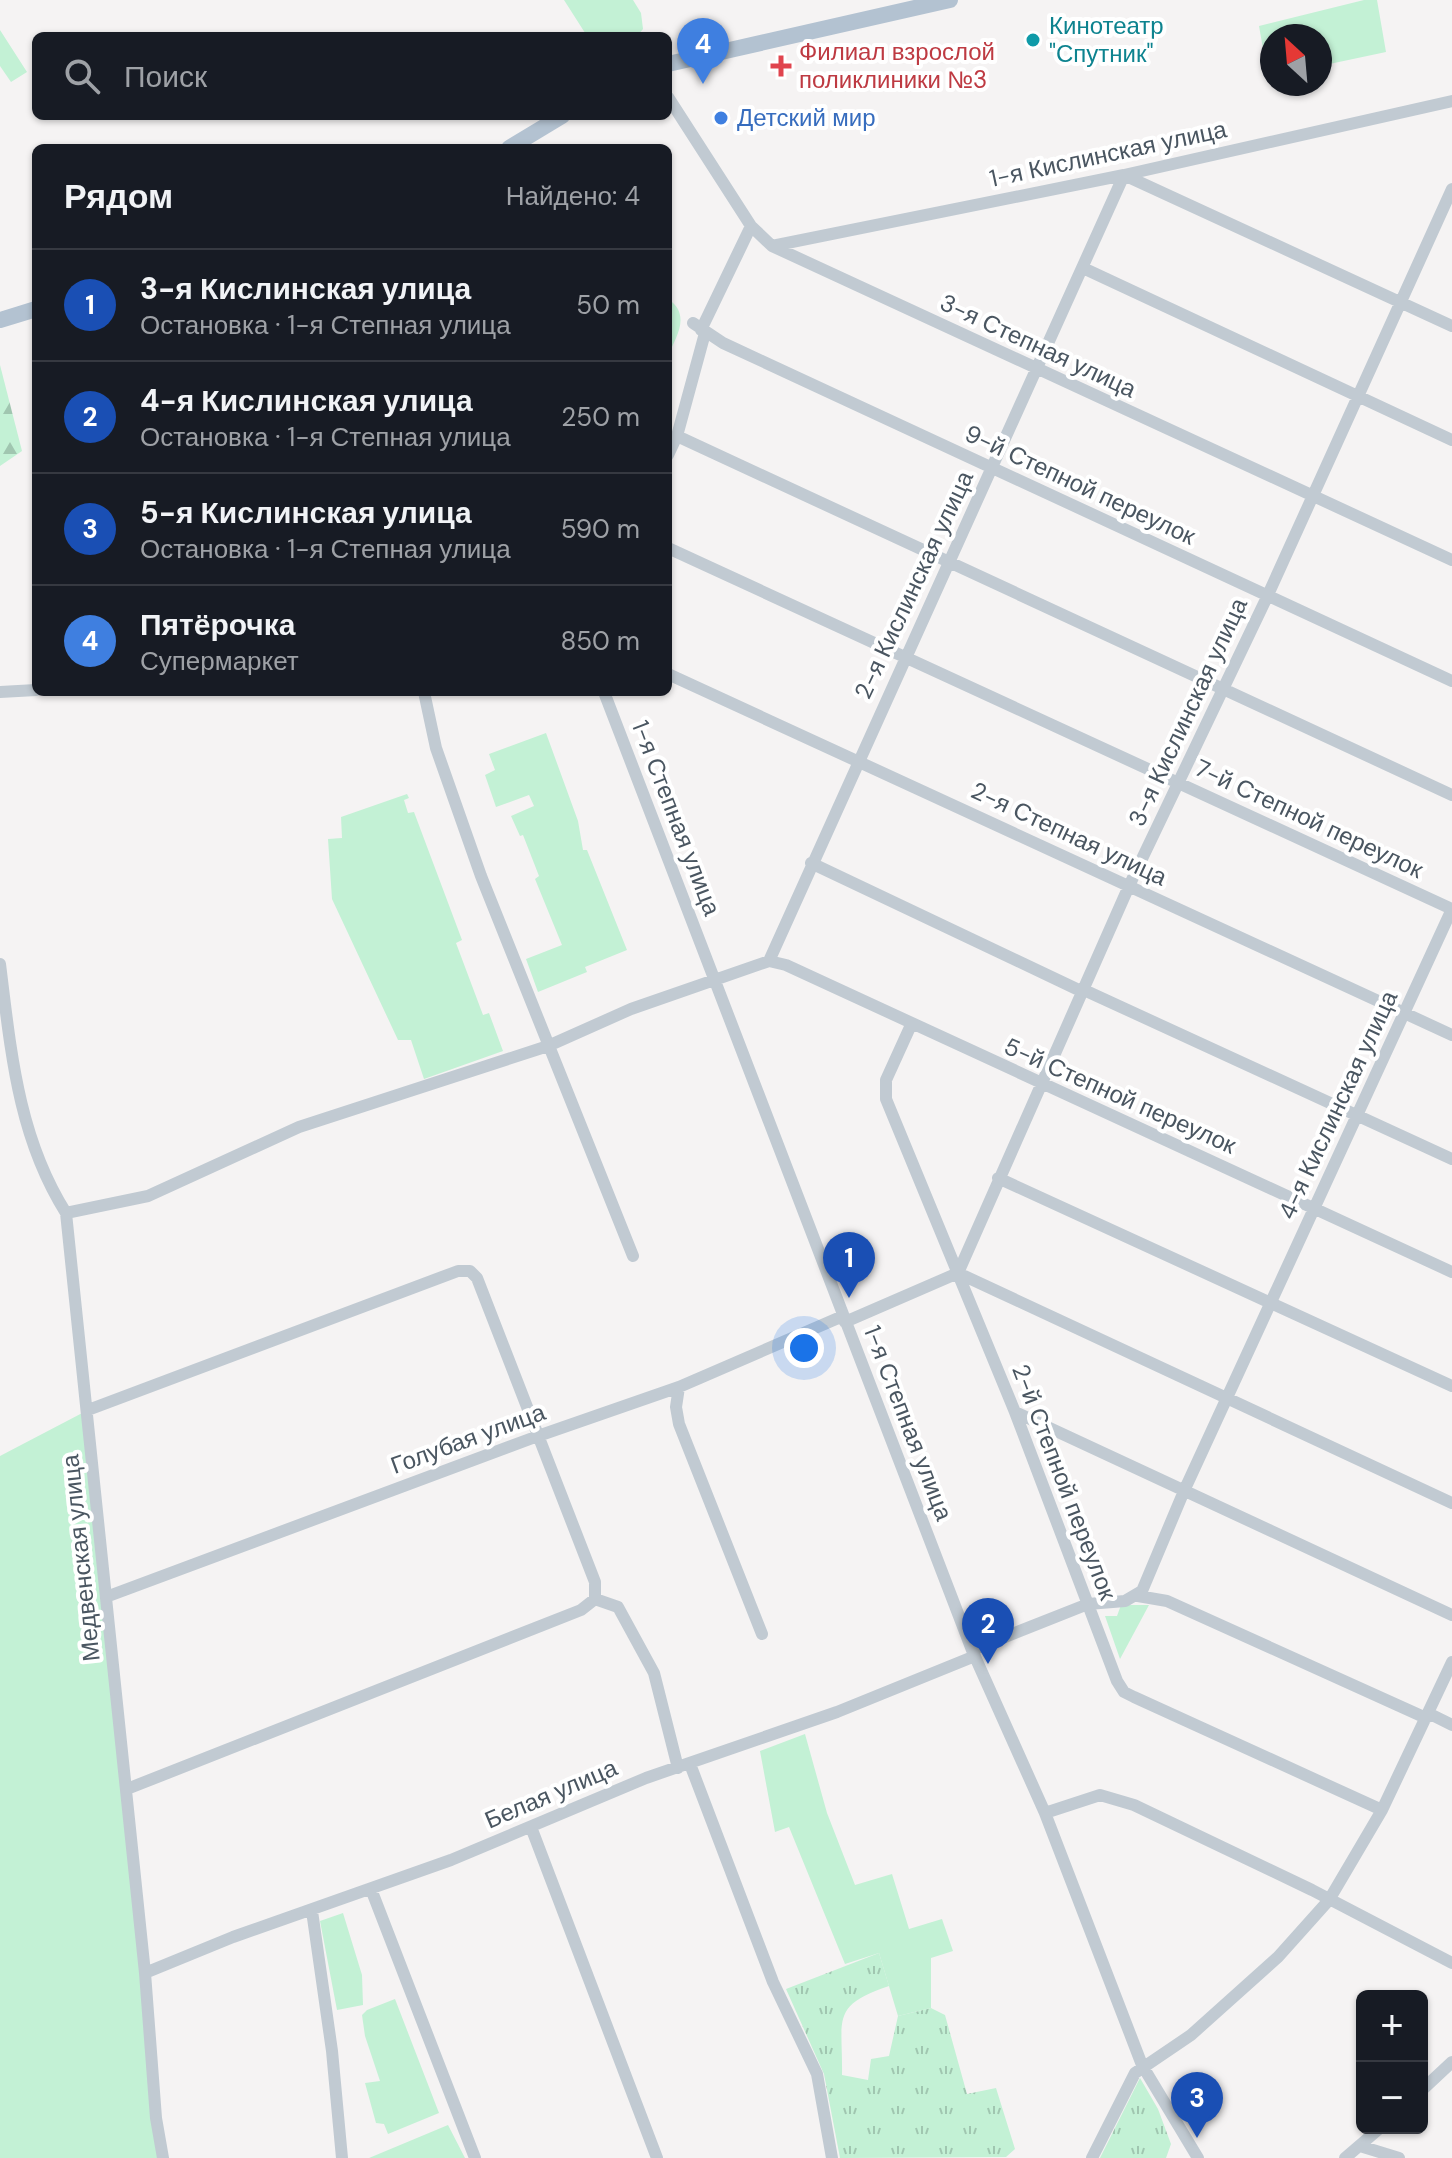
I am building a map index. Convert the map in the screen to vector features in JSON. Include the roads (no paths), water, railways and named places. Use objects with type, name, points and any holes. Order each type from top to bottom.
[{"type":"main road","points":[[672,63],[950,0]]},
{"type":"main road","points":[[516,144],[555,120]]},
{"type":"main road","points":[[0,320],[32,310]]},
{"type":"street","name":"1-я Кислинская улица","points":[[772,246],[1124,175],[1452,101]]},
{"type":"street","name":"3-я Степная улица","points":[[672,103],[751,226],[772,246],[1452,560]]},
{"type":"street","points":[[1124,175],[1452,326]]},
{"type":"street","name":"2-я Кислинская улица","points":[[769,961],[857,760],[1124,175]]},
{"type":"street","name":"3-я Кислинская улица","points":[[958,1273],[1129,886],[1448,207],[1452,189]]},
{"type":"street","points":[[672,447],[677,436],[700,329],[751,226]]},
{"type":"street","points":[[1083,268],[1452,440]]},
{"type":"street","name":"9-й Степной переулок","points":[[700,329],[992,469],[1452,681]]},
{"type":"street","points":[[677,436],[1452,795]]},
{"type":"street","name":"7-й Степной переулок","points":[[672,550],[1452,909]]},
{"type":"street","name":"2-я Степная улица","points":[[672,676],[1452,1035]]},
{"type":"street","points":[[0,692],[32,690]]},
{"type":"street","points":[[425,696],[436,748],[471,848],[633,1256]]},
{"type":"street","name":"1-я Степная улица","points":[[606,696],[974,1653],[1045,1813],[1142,2065],[1198,2158]]},
{"type":"street","points":[[811,863],[1452,1159]]},
{"type":"street","name":"4-я Кислинская улица","points":[[1138,1596],[1452,909]]},
{"type":"street","points":[[66,1213],[148,1196],[299,1127],[548,1046],[631,1009],[769,961]]},
{"type":"street","name":"5-й Степной переулок","points":[[769,961],[786,965],[1452,1272]]},
{"type":"street","name":"Медвенская улица","points":[[0,964],[19,1100],[44,1179],[66,1213],[127,1789],[156,2118],[163,2158]]},
{"type":"street","name":"2-й Степной переулок","points":[[911,1025],[884,1089],[1124,1692],[1382,1810]]},
{"type":"street","points":[[998,1178],[1452,1386]]},
{"type":"street","points":[[88,1410],[458,1271],[470,1271],[477,1278],[595,1582],[595,1599]]},
{"type":"street","points":[[844,1319],[958,1273],[1452,1503]]},
{"type":"street","name":"Голубая улица","points":[[106,1597],[538,1436],[679,1387],[844,1319]]},
{"type":"street","points":[[679,1387],[676,1407],[679,1424],[762,1634]]},
{"type":"street","points":[[1015,1412],[1452,1615]]},
{"type":"street","points":[[974,1653],[1088,1604],[1125,1601],[1138,1596],[1167,1601],[1452,1725]]},
{"type":"street","points":[[595,1599],[618,1607],[654,1673],[684,1766],[773,1982],[817,2074],[832,2158]]},
{"type":"street","points":[[127,1789],[581,1610],[595,1599]]},
{"type":"street","name":"Белая улица","points":[[145,1973],[371,1889],[684,1766],[837,1712],[974,1653]]},
{"type":"street","points":[[1092,2158],[1128,2083],[1142,2065],[1191,2035],[1278,1957],[1329,1900],[1382,1810],[1452,1662]]},
{"type":"street","points":[[1045,1813],[1085,1797],[1114,1798],[1329,1900],[1452,1963]]},
{"type":"street","points":[[531,1827],[657,2158]]},
{"type":"street","points":[[371,1889],[475,2158]]},
{"type":"street","points":[[312,1911],[342,2158]]},
{"type":"street","points":[[1428,2084],[1452,2062]]},
{"type":"street","points":[[1345,2158],[1373,2134]]},
{"type":"street","points":[[1360,2146],[1399,2158]]},
{"type":"place","name":"Кинотеатр \"Спутник\"","points":[[1033,40]]},
{"type":"place","name":"Филиал взрослой поликлиники №3","points":[[781,66]]},
{"type":"place","name":"Пятёрочка","points":[[703,84]]},
{"type":"place","name":"Детский мир","points":[[721,118]]},
{"type":"place","name":"3-я Кислинская улица","points":[[849,1298]]},
{"type":"place","name":"4-я Кислинская улица","points":[[988,1664]]},
{"type":"place","name":"5-я Кислинская улица","points":[[1197,2138]]}]
